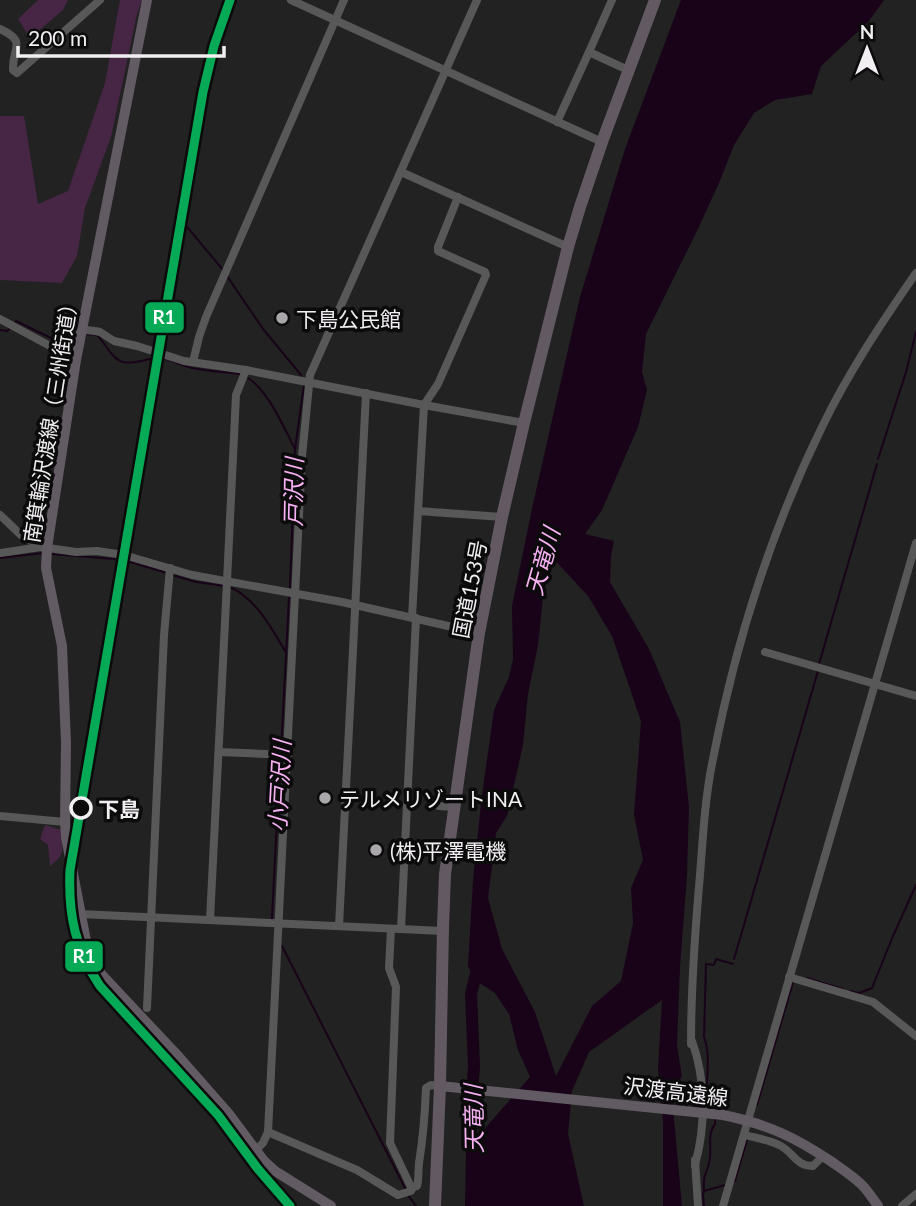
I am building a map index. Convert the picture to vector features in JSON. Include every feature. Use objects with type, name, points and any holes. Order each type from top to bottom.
[{"type":"highway","name":"国道153号","points":[[435,1206],[436,1167],[445,1086],[445,874],[479,633],[502,517],[568,247],[602,142],[655,0]]},
{"type":"main road","name":"南箕輪沢渡線（三州街道）","points":[[147,0],[76,360],[45,550],[46,568],[62,646],[66,743],[65,822],[80,914],[89,951],[101,974],[229,1114],[264,1161],[275,1171],[331,1206]]},
{"type":"main road","name":"沢渡高遠線","points":[[445,1086],[723,1115],[761,1124],[807,1146],[847,1172],[863,1186],[878,1206]]},
{"type":"street","points":[[0,29],[17,41],[12,64],[17,73],[100,0]]},
{"type":"street","points":[[291,0],[602,142]]},
{"type":"street","points":[[193,362],[206,317],[344,0]]},
{"type":"street","points":[[256,1150],[268,1132],[278,933],[274,923],[283,755],[296,594],[302,456],[310,375],[477,0]]},
{"type":"street","points":[[558,122],[612,0]]},
{"type":"street","points":[[589,52],[628,71]]},
{"type":"street","points":[[401,172],[568,247]]},
{"type":"street","points":[[401,929],[424,405],[438,384],[486,275],[485,272],[438,251],[458,198]]},
{"type":"street","points":[[695,1165],[704,1120],[699,1071],[691,1041],[698,901],[712,760],[732,675],[746,623],[785,512],[821,428],[857,364],[916,273]]},
{"type":"street","points":[[63,312],[63,334],[100,332],[114,341],[245,374],[310,382],[524,423]]},
{"type":"street","points":[[0,319],[76,360]]},
{"type":"street","points":[[210,920],[236,395],[245,374]]},
{"type":"street","points":[[339,926],[366,393]]},
{"type":"street","points":[[418,511],[502,517]]},
{"type":"street","points":[[0,515],[21,535],[45,550]]},
{"type":"street","points":[[723,1206],[916,543]]},
{"type":"street","points":[[0,553],[45,550],[97,551],[124,555],[170,572],[226,585],[356,605],[479,633]]},
{"type":"street","points":[[147,1008],[164,635],[170,572]]},
{"type":"street","points":[[765,652],[916,696]]},
{"type":"street","points":[[219,752],[283,755]]},
{"type":"street","points":[[439,806],[454,807]]},
{"type":"street","points":[[0,817],[65,822]]},
{"type":"street","points":[[80,914],[443,931]]},
{"type":"street","points":[[391,929],[389,968],[396,987],[390,1143],[410,1185],[409,1191]]},
{"type":"street","points":[[789,977],[873,1002],[916,1037]]},
{"type":"street","points":[[268,1132],[357,1170],[398,1195],[409,1191],[418,1183],[424,1138],[426,1088],[431,1085],[445,1086]]},
{"type":"street","points":[[745,1135],[786,1149],[805,1166],[813,1166],[823,1156]]},
{"type":"street","points":[[695,1152],[698,1206]]},
{"type":"street","points":[[902,1206],[916,1194]]},
{"type":"shaded area","points":[[38,0],[68,0],[63,10],[30,38],[18,19]]},
{"type":"shaded area","points":[[120,0],[142,0],[111,137],[85,208],[77,256],[62,283],[0,280],[0,116],[24,116],[38,204],[68,191],[105,83]]},
{"type":"shaded area","points":[[45,825],[61,830],[62,851],[50,866],[48,845],[40,839]]},
{"type":"water","points":[[681,0],[884,0],[868,22],[821,66],[812,94],[775,100],[754,113],[734,145],[696,233],[646,334],[642,372],[647,390],[638,427],[602,510],[585,534],[614,541],[610,582],[649,649],[680,722],[689,807],[677,1045],[682,1077],[671,1086],[682,1206],[663,1206],[663,1123],[658,1069],[662,1000],[589,1052],[572,1091],[568,1134],[584,1206],[465,1206],[466,1150],[530,1077],[518,1050],[509,1014],[495,993],[475,980],[468,966],[473,880],[494,710],[509,677],[513,659],[512,606],[580,297],[625,149]],"holes":[[[551,556],[588,596],[612,636],[641,721],[634,815],[643,860],[631,888],[633,923],[621,981],[592,1006],[556,1076],[535,1012],[502,949],[488,898],[496,833],[507,816],[523,745],[528,694]]]},
{"type":"waterway","points":[[223,270],[188,228],[176,220],[199,86],[210,41],[226,0]]},
{"type":"waterway","points":[[227,276],[263,329],[301,375]]},
{"type":"waterway","name":"戸沢川","points":[[15,323],[16,321],[53,339],[61,338]]},
{"type":"waterway","name":"戸沢川","points":[[0,330],[9,329]]},
{"type":"waterway","points":[[878,459],[916,332]]},
{"type":"waterway","name":"戸沢川","points":[[85,334],[97,335],[112,354],[123,362],[160,358],[192,368],[240,374]]},
{"type":"waterway","name":"戸沢川","points":[[245,376],[268,399],[295,449]]},
{"type":"waterway","name":"戸沢川","points":[[290,588],[295,449],[304,385]]},
{"type":"waterway","points":[[819,664],[877,464]]},
{"type":"waterway","name":"小戸沢川","points":[[0,558],[43,553]]},
{"type":"waterway","name":"小戸沢川","points":[[52,554],[114,559],[167,573]]},
{"type":"waterway","name":"小戸沢川","points":[[172,575],[225,586]]},
{"type":"waterway","name":"小戸沢川","points":[[230,587],[255,606],[285,651]]},
{"type":"waterway","name":"小戸沢川","points":[[281,751],[289,597]]},
{"type":"waterway","points":[[734,959],[818,671]]},
{"type":"waterway","name":"小戸沢川","points":[[272,918],[280,760]]},
{"type":"waterway","points":[[850,991],[859,993],[872,988],[916,885]]},
{"type":"waterway","name":"小戸沢川","points":[[282,946],[406,1190]]},
{"type":"waterway","points":[[715,1111],[715,1100],[707,1096],[708,1059],[704,1037],[706,964],[714,965],[716,959],[733,964]]},
{"type":"waterway","name":"天竜川","points":[[474,1156],[470,1120],[474,1066],[471,994],[478,966]]},
{"type":"waterway","points":[[807,978],[843,989]]},
{"type":"waterway","points":[[757,1105],[793,982]]},
{"type":"waterway","points":[[704,1191],[715,1120]]},
{"type":"waterway","points":[[733,1181],[747,1140]]},
{"type":"waterway","points":[[704,1206],[704,1191],[725,1185]]},
{"type":"waterway","name":"小戸沢川","points":[[408,1195],[416,1206]]},
{"type":"transit line","name":"R1","points":[[230,0],[214,46],[203,92],[70,870],[70,901],[79,945],[100,986],[218,1115],[258,1169],[290,1206]]},
{"type":"place","name":"下島公民館","points":[[282,318]]},
{"type":"place","name":"テルメリゾートINA","points":[[325,798]]},
{"type":"place","name":"下島","points":[[81,808]]},
{"type":"place","name":"(株)平澤電機","points":[[376,850]]}]
